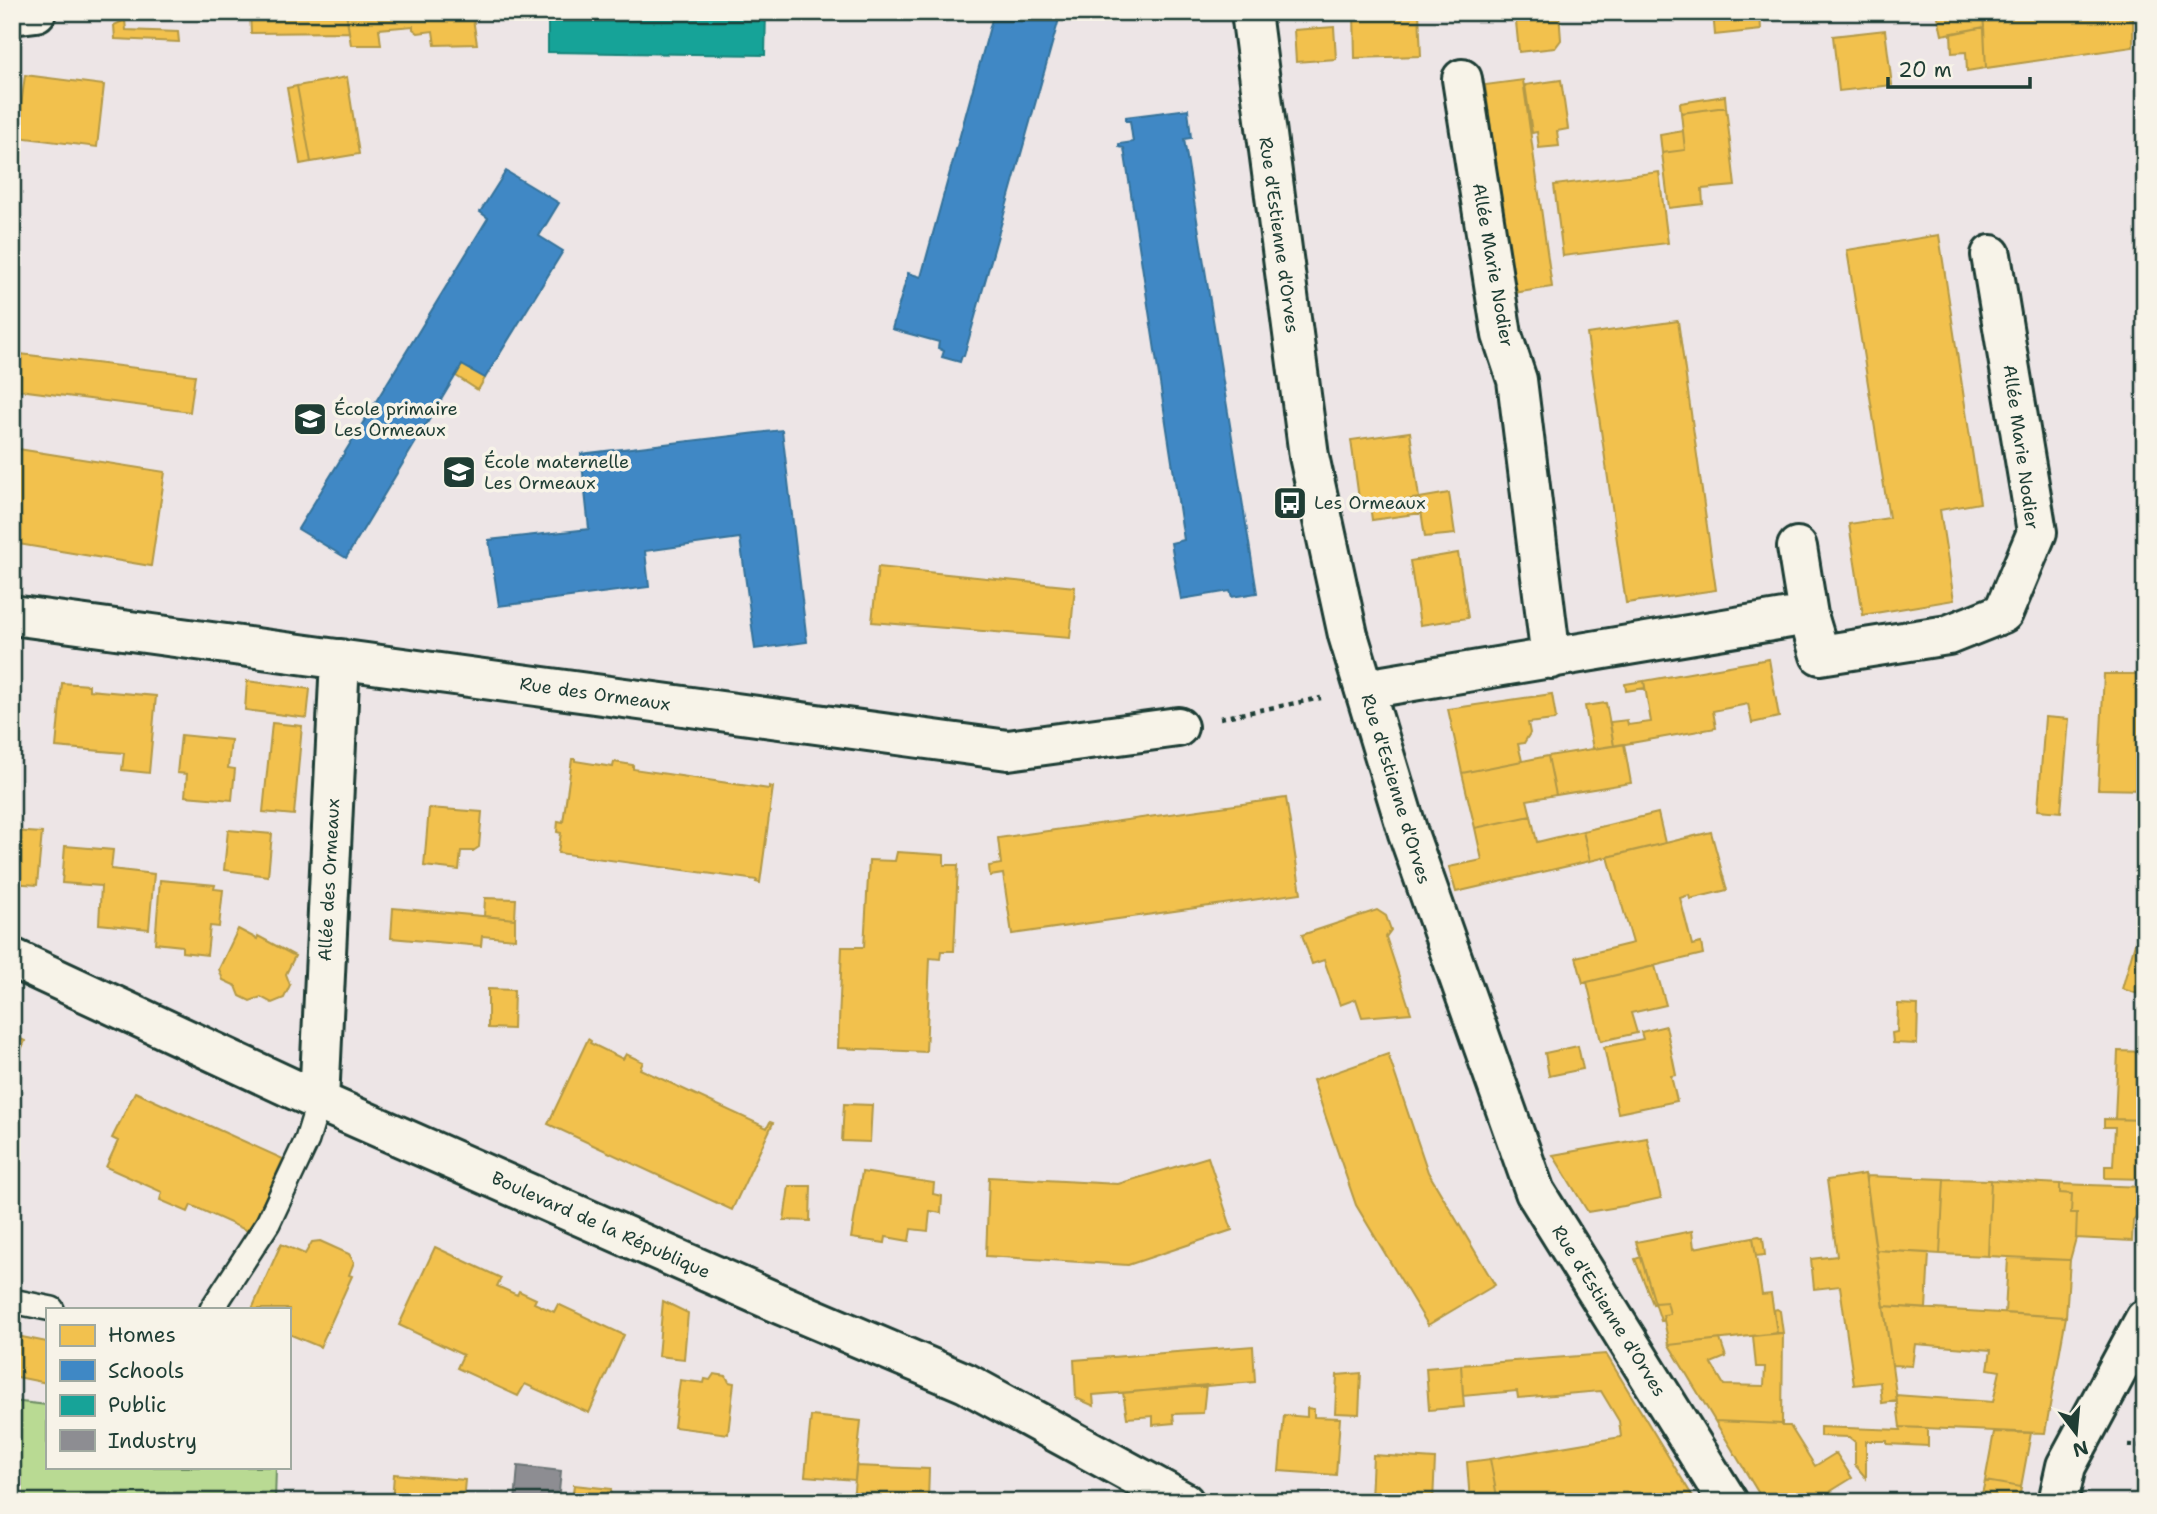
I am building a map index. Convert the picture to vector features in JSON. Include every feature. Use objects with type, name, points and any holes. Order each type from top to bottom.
[{"type":"street","points":[[12,15],[36,12]]},
{"type":"street","name":"Rue d'Estienne d'Orves","points":[[1251,12],[1309,456],[1348,635],[1408,834],[1535,1192],[1728,1502]]},
{"type":"street","name":"Allée Marie Nodier","points":[[1462,79],[1502,335],[1517,380],[1551,659]]},
{"type":"street","name":"Allée Marie Nodier","points":[[1797,547],[1808,615],[1820,654],[1948,635],[2003,612],[2037,532],[1991,255]]},
{"type":"street","name":"Rue des Ormeaux","points":[[12,615],[1008,750],[1178,727]]},
{"type":"street","points":[[1365,689],[1808,615]]},
{"type":"street","name":"Allée des Ormeaux","points":[[319,1101],[340,659]]},
{"type":"street","name":"Boulevard de la République","points":[[12,958],[319,1101],[966,1383],[1184,1502]]},
{"type":"street","points":[[2058,1502],[2066,1466],[2145,1319]]},
{"type":"lane","points":[[213,1308],[268,1223],[307,1140],[319,1101]]},
{"type":"lane","points":[[12,1301],[47,1308]]},
{"type":"path","points":[[1178,727],[1365,689]]},
{"type":"green space","points":[[12,1401],[46,1405],[46,1468],[276,1468],[275,1502],[12,1502]]},
{"type":"building: Homes","points":[[250,12],[346,12],[349,32],[251,33]]},
{"type":"building: Homes","points":[[346,12],[472,12],[477,44],[435,45],[433,31],[418,33],[413,26],[379,29],[381,45],[351,45]]},
{"type":"building: Homes","points":[[1354,12],[1419,12],[1421,56],[1355,58]]},
{"type":"building: Homes","points":[[1515,12],[1559,12],[1561,40],[1555,48],[1519,52]]},
{"type":"building: Homes","points":[[1713,12],[1760,12],[1761,30],[1715,35]]},
{"type":"building: Homes","points":[[1937,12],[1983,12],[1984,27],[1942,35]]},
{"type":"building: Homes","points":[[1983,12],[2133,12],[2133,47],[1986,68]]},
{"type":"building: Homes","points":[[125,20],[126,30],[178,32],[179,42],[115,39],[114,25]]},
{"type":"building: Homes","points":[[1334,27],[1336,59],[1296,62],[1294,30]]},
{"type":"building: Homes","points":[[1984,27],[1986,68],[1967,71],[1966,52],[1952,53],[1951,34]]},
{"type":"building: Homes","points":[[1885,30],[1892,85],[1839,91],[1833,36]]},
{"type":"building: Homes","points":[[25,75],[104,85],[97,147],[17,137]]},
{"type":"building: Homes","points":[[347,77],[359,154],[311,162],[297,86]]},
{"type":"building: Homes","points":[[1523,80],[1552,287],[1514,293],[1485,85]]},
{"type":"building: Homes","points":[[1561,80],[1568,129],[1557,131],[1559,146],[1539,148],[1537,132],[1532,133],[1525,85]]},
{"type":"building: Homes","points":[[297,86],[311,162],[300,164],[287,88]]},
{"type":"building: Homes","points":[[1725,96],[1726,107],[1681,113],[1680,103]]},
{"type":"building: Homes","points":[[1726,107],[1735,186],[1702,189],[1703,204],[1669,208],[1662,153],[1685,150],[1681,113]]},
{"type":"building: Homes","points":[[1683,131],[1685,150],[1662,153],[1660,135]]},
{"type":"building: Homes","points":[[1659,172],[1668,243],[1563,256],[1554,185]]},
{"type":"building: Homes","points":[[1939,235],[1980,503],[1940,510],[1954,600],[1863,615],[1849,524],[1889,518],[1847,250]]},
{"type":"building: Homes","points":[[1678,321],[1716,590],[1626,603],[1587,334]]},
{"type":"building: Homes","points":[[12,353],[195,375],[190,412],[12,389]]},
{"type":"building: Homes","points":[[462,365],[485,378],[478,390],[456,376]]},
{"type":"building: Homes","points":[[1410,432],[1419,498],[1360,506],[1351,440]]},
{"type":"building: Homes","points":[[12,448],[165,472],[151,566],[12,543]]},
{"type":"building: Homes","points":[[1449,493],[1455,534],[1425,537],[1419,498]]},
{"type":"building: Homes","points":[[1419,498],[1422,513],[1372,520],[1370,505]]},
{"type":"building: Homes","points":[[1458,553],[1468,618],[1420,625],[1410,561]]},
{"type":"building: Homes","points":[[878,567],[1075,587],[1070,638],[872,622]]},
{"type":"building: Homes","points":[[1769,659],[1779,717],[1752,723],[1748,704],[1713,711],[1716,728],[1614,746],[1610,722],[1627,720],[1628,725],[1651,722],[1644,681]]},
{"type":"building: Homes","points":[[2104,674],[2145,674],[2145,790],[2098,789]]},
{"type":"building: Homes","points":[[247,681],[310,689],[307,718],[245,710]]},
{"type":"building: Homes","points":[[1644,681],[1645,688],[1626,691],[1625,684]]},
{"type":"building: Homes","points":[[62,683],[89,685],[89,690],[156,696],[149,773],[122,770],[124,753],[56,747]]},
{"type":"building: Homes","points":[[1552,694],[1556,718],[1528,723],[1530,733],[1524,743],[1518,744],[1522,761],[1462,773],[1448,709]]},
{"type":"building: Homes","points":[[1606,703],[1614,746],[1593,749],[1585,706]]},
{"type":"building: Homes","points":[[2045,717],[2069,719],[2061,812],[2038,810]]},
{"type":"building: Homes","points":[[272,723],[302,726],[294,815],[263,812]]},
{"type":"building: Homes","points":[[181,735],[231,740],[228,768],[235,769],[232,800],[185,796],[187,774],[177,773]]},
{"type":"building: Homes","points":[[1624,744],[1631,783],[1556,795],[1548,756]]},
{"type":"building: Homes","points":[[1548,756],[1556,795],[1527,800],[1531,816],[1475,828],[1462,773]]},
{"type":"building: Homes","points":[[572,759],[613,767],[614,762],[633,765],[633,769],[769,789],[769,786],[773,787],[760,883],[756,882],[757,880],[558,853],[561,833],[557,832],[558,821],[563,822]]},
{"type":"building: Homes","points":[[1286,798],[1301,893],[1012,934],[1003,874],[990,876],[989,866],[1001,864],[998,838]]},
{"type":"building: Homes","points":[[429,808],[482,812],[479,847],[473,851],[461,851],[459,870],[424,866]]},
{"type":"building: Homes","points":[[1658,813],[1665,843],[1590,861],[1583,831]]},
{"type":"building: Homes","points":[[1531,816],[1537,842],[1583,831],[1590,861],[1456,892],[1449,867],[1482,860],[1475,828]]},
{"type":"building: Homes","points":[[228,830],[272,834],[268,876],[224,870]]},
{"type":"building: Homes","points":[[12,831],[42,833],[37,885],[12,883]]},
{"type":"building: Homes","points":[[1711,832],[1727,890],[1690,899],[1689,895],[1680,898],[1692,945],[1701,943],[1703,954],[1583,983],[1576,957],[1633,943],[1608,857]]},
{"type":"building: Homes","points":[[65,846],[113,850],[111,869],[154,874],[149,929],[99,924],[101,886],[62,883]]},
{"type":"building: Homes","points":[[897,852],[944,855],[944,865],[958,865],[954,951],[941,951],[940,959],[930,958],[926,1052],[838,1048],[842,947],[864,947],[869,860],[895,861]]},
{"type":"building: Homes","points":[[160,880],[215,885],[214,889],[223,890],[219,927],[210,926],[207,955],[182,952],[182,946],[155,943]]},
{"type":"building: Homes","points":[[485,898],[516,899],[515,919],[484,916]]},
{"type":"building: Homes","points":[[393,908],[515,919],[515,939],[482,936],[481,946],[391,938]]},
{"type":"building: Homes","points":[[1377,910],[1386,916],[1391,930],[1386,937],[1411,1013],[1362,1017],[1356,999],[1340,1005],[1324,960],[1312,964],[1302,935]]},
{"type":"building: Homes","points":[[2142,918],[2145,919],[2145,996],[2122,989]]},
{"type":"building: Homes","points":[[238,929],[257,939],[258,936],[295,956],[286,974],[290,985],[284,998],[272,1003],[261,997],[250,1001],[240,996],[236,986],[223,980],[219,969]]},
{"type":"building: Homes","points":[[1655,966],[1666,1005],[1631,1013],[1637,1033],[1601,1041],[1587,982]]},
{"type":"building: Homes","points":[[488,989],[514,990],[513,1029],[488,1028]]},
{"type":"building: Homes","points":[[1898,1004],[1918,1005],[1917,1044],[1893,1043],[1892,1033],[1897,1032]]},
{"type":"building: Homes","points":[[1666,1026],[1676,1075],[1671,1076],[1677,1101],[1618,1113],[1604,1047],[1643,1039],[1641,1032]]},
{"type":"building: Homes","points":[[12,1035],[25,1041],[12,1069]]},
{"type":"building: Homes","points":[[588,1039],[590,1043],[623,1059],[626,1054],[643,1062],[640,1069],[767,1128],[770,1122],[773,1123],[732,1210],[548,1124]]},
{"type":"building: Homes","points":[[1578,1046],[1583,1069],[1549,1076],[1545,1053]]},
{"type":"building: Homes","points":[[2118,1051],[2145,1052],[2145,1120],[2115,1119]]},
{"type":"building: Homes","points":[[1388,1054],[1428,1172],[1495,1285],[1428,1325],[1356,1205],[1313,1080]]},
{"type":"building: Homes","points":[[135,1092],[283,1159],[250,1232],[191,1205],[188,1212],[160,1200],[162,1192],[106,1167],[118,1141],[112,1138]]},
{"type":"building: Homes","points":[[844,1104],[872,1105],[870,1142],[842,1141]]},
{"type":"building: Homes","points":[[2104,1119],[2145,1120],[2145,1179],[2105,1178],[2105,1166],[2113,1166],[2115,1127],[2104,1127]]},
{"type":"building: Homes","points":[[1647,1138],[1661,1198],[1624,1206],[1588,1212],[1553,1155]]},
{"type":"building: Homes","points":[[1208,1157],[1232,1230],[1128,1265],[986,1256],[989,1177],[1118,1184]]},
{"type":"building: Homes","points":[[862,1172],[934,1183],[933,1194],[942,1196],[941,1213],[930,1211],[928,1231],[911,1229],[909,1241],[886,1237],[885,1243],[851,1238]]},
{"type":"building: Homes","points":[[1865,1174],[1897,1401],[1882,1403],[1880,1382],[1854,1385],[1840,1286],[1814,1289],[1811,1259],[1837,1256],[1827,1180]]},
{"type":"building: Homes","points":[[1866,1176],[1944,1179],[1940,1254],[1876,1250]]},
{"type":"building: Homes","points":[[1944,1179],[1991,1180],[1988,1256],[1940,1254]]},
{"type":"building: Homes","points":[[1991,1180],[2060,1184],[2060,1193],[2072,1194],[2071,1213],[2077,1213],[2076,1238],[2070,1260],[1988,1256]]},
{"type":"building: Homes","points":[[2060,1184],[2145,1187],[2145,1215],[2137,1215],[2133,1221],[2132,1241],[2076,1238],[2077,1213],[2071,1213],[2072,1194],[2060,1193]]},
{"type":"building: Homes","points":[[789,1186],[811,1186],[810,1221],[784,1220]]},
{"type":"building: Homes","points":[[1692,1231],[1694,1248],[1753,1237],[1762,1295],[1771,1294],[1777,1333],[1669,1345],[1663,1315],[1670,1314],[1667,1302],[1655,1303],[1636,1242]]},
{"type":"building: Homes","points":[[1753,1237],[1763,1238],[1765,1255],[1756,1256]]},
{"type":"building: Homes","points":[[320,1241],[349,1254],[354,1262],[349,1275],[352,1276],[320,1347],[290,1334],[290,1308],[252,1308],[281,1244],[305,1254],[312,1242]]},
{"type":"building: Homes","points":[[435,1247],[501,1278],[497,1286],[517,1295],[519,1291],[536,1299],[534,1303],[554,1312],[558,1304],[624,1335],[589,1413],[525,1384],[518,1396],[457,1368],[463,1355],[399,1325]]},
{"type":"building: Homes","points":[[1876,1250],[1929,1253],[1926,1309],[1884,1306]]},
{"type":"building: Homes","points":[[1641,1257],[1655,1303],[1653,1304],[1635,1259]]},
{"type":"building: Homes","points":[[2008,1258],[2070,1260],[2066,1317],[2005,1313]]},
{"type":"building: Homes","points":[[663,1301],[688,1313],[684,1359],[658,1356]]},
{"type":"building: Homes","points":[[1667,1302],[1670,1314],[1663,1315],[1664,1320],[1661,1321],[1655,1303]]},
{"type":"building: Homes","points":[[1884,1306],[2066,1317],[2045,1433],[1900,1427],[1896,1395],[1993,1402],[2000,1371],[1988,1369],[1991,1350],[1915,1344],[1912,1366],[1892,1365]]},
{"type":"building: Homes","points":[[1774,1310],[1780,1311],[1783,1333],[1777,1333]]},
{"type":"building: Homes","points":[[1783,1333],[1782,1424],[1715,1421],[1669,1345],[1720,1339],[1726,1357],[1711,1363],[1724,1385],[1764,1386],[1765,1367],[1756,1367],[1753,1336]]},
{"type":"building: Homes","points":[[17,1336],[46,1342],[46,1383],[12,1376]]},
{"type":"building: Homes","points":[[1253,1346],[1255,1382],[1093,1395],[1094,1406],[1076,1398],[1074,1360]]},
{"type":"building: Homes","points":[[1606,1354],[1696,1502],[1498,1502],[1490,1459],[1621,1437],[1619,1421],[1601,1391],[1518,1398],[1517,1391],[1463,1396],[1461,1365]]},
{"type":"building: Homes","points":[[1461,1365],[1464,1407],[1429,1410],[1426,1368]]},
{"type":"building: Homes","points":[[1361,1373],[1359,1414],[1335,1413],[1337,1375]]},
{"type":"building: Homes","points":[[714,1374],[726,1376],[729,1382],[734,1383],[728,1434],[674,1427],[680,1380],[704,1383],[705,1379],[710,1380]]},
{"type":"building: Homes","points":[[1206,1385],[1203,1413],[1173,1414],[1174,1423],[1153,1425],[1153,1416],[1127,1418],[1123,1393]]},
{"type":"building: Homes","points":[[1307,1408],[1314,1409],[1314,1417],[1340,1418],[1336,1475],[1279,1471],[1284,1415],[1307,1417]]},
{"type":"building: Homes","points":[[811,1416],[861,1421],[855,1480],[805,1476]]},
{"type":"building: Homes","points":[[1715,1421],[1790,1426],[1815,1466],[1836,1453],[1852,1478],[1831,1491],[1838,1502],[1764,1502]]},
{"type":"building: Homes","points":[[1820,1427],[1901,1430],[1900,1427],[1928,1428],[1928,1446],[1866,1441],[1866,1478],[1855,1465],[1855,1442],[1849,1437],[1820,1436]]},
{"type":"building: Homes","points":[[1994,1432],[2031,1433],[2021,1487],[1985,1481]]},
{"type":"building: Homes","points":[[1373,1455],[1435,1459],[1433,1502],[1371,1500]]},
{"type":"building: Homes","points":[[1490,1459],[1498,1502],[1470,1502],[1467,1462]]},
{"type":"building: Homes","points":[[856,1466],[929,1469],[928,1502],[853,1502]]},
{"type":"building: Homes","points":[[394,1474],[465,1480],[463,1502],[392,1502]]},
{"type":"building: Homes","points":[[1985,1481],[2021,1487],[2019,1502],[1966,1502],[1973,1501],[1975,1493],[1982,1494]]},
{"type":"building: Homes","points":[[574,1485],[611,1489],[611,1492],[608,1492],[607,1502],[572,1502]]},
{"type":"building: Schools","points":[[994,12],[1061,12],[964,356],[960,362],[942,357],[944,351],[938,348],[939,342],[892,329],[908,273],[921,277]]},
{"type":"building: Schools","points":[[1188,109],[1191,138],[1184,139],[1257,593],[1232,597],[1230,591],[1181,599],[1171,543],[1184,540],[1124,148],[1119,147],[1119,144],[1133,142],[1130,121],[1126,121],[1126,117]]},
{"type":"building: Schools","points":[[506,171],[559,203],[539,236],[563,251],[485,378],[462,365],[346,558],[298,529],[488,218],[480,212]]},
{"type":"building: Schools","points":[[782,430],[807,642],[755,649],[740,538],[645,551],[649,587],[499,606],[489,540],[589,529],[581,454]]},
{"type":"building: Public","points":[[548,12],[766,12],[765,55],[548,52]]},
{"type":"building: Industry","points":[[518,1466],[561,1471],[558,1502],[515,1502]]},
{"type":"place","name":"École primaire Les Ormeaux","points":[[310,419]]},
{"type":"place","name":"École maternelle Les Ormeaux","points":[[459,472]]},
{"type":"place","name":"Les Ormeaux","points":[[1290,503]]}]
